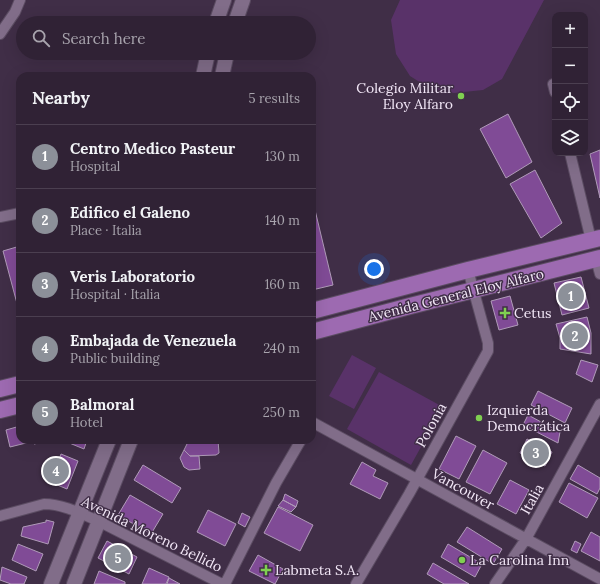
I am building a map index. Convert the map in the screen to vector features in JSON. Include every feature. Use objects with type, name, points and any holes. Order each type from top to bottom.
[{"type":"main road","points":[[218,16],[224,0]]},
{"type":"main road","points":[[237,16],[242,0]]},
{"type":"main road","points":[[204,72],[206,60]]},
{"type":"main road","points":[[223,72],[225,60]]},
{"type":"main road","name":"Avenida General Eloy Alfaro","points":[[316,310],[468,270],[596,239]]},
{"type":"main road","name":"Avenida General Eloy Alfaro","points":[[316,331],[474,290],[599,264]]},
{"type":"main road","points":[[0,389],[16,385]]},
{"type":"main road","points":[[0,410],[16,406]]},
{"type":"main road","points":[[51,584],[107,444]]},
{"type":"main road","points":[[74,584],[129,444]]},
{"type":"street","points":[[0,34],[16,12],[20,0]]},
{"type":"street","points":[[571,156],[596,239]]},
{"type":"street","points":[[0,217],[16,214]]},
{"type":"street","name":"Polonia","points":[[356,584],[417,480],[488,351],[488,343],[468,270]]},
{"type":"street","name":"Italia","points":[[495,584],[526,539],[600,404]]},
{"type":"street","name":"Vancouver","points":[[316,424],[600,579]]},
{"type":"street","points":[[223,584],[276,483],[299,444]]},
{"type":"street","name":"Avenida Moreno Bellido","points":[[0,516],[44,504],[52,504],[80,513],[98,521],[223,584]]},
{"type":"shaded area","points":[[400,0],[544,0],[502,79],[483,90],[454,93],[429,88],[410,76],[396,54],[391,20]]},
{"type":"shaded area","points":[[352,355],[376,368],[354,409],[329,396]]},
{"type":"shaded area","points":[[379,372],[443,407],[411,465],[347,429]]},
{"type":"building","points":[[508,114],[532,162],[506,178],[480,129]]},
{"type":"building","points":[[600,150],[600,198],[590,154]]},
{"type":"building","points":[[535,170],[562,223],[541,238],[510,184]]},
{"type":"building","points":[[316,214],[333,285],[316,289]]},
{"type":"building","points":[[16,247],[16,300],[3,251]]},
{"type":"building","points":[[581,277],[589,308],[562,315],[554,283]]},
{"type":"building","name":"Cetus","points":[[510,296],[518,325],[499,330],[491,301]]},
{"type":"building","points":[[587,317],[591,333],[591,354],[560,349],[560,338],[556,324]]},
{"type":"building","points":[[581,360],[598,365],[592,382],[576,374]]},
{"type":"building","points":[[538,391],[572,408],[565,423],[531,405]]},
{"type":"building","points":[[528,415],[560,432],[558,443],[523,425]]},
{"type":"building","points":[[16,427],[16,444],[22,444],[10,447],[6,430]]},
{"type":"building","points":[[456,436],[476,446],[459,479],[439,469]]},
{"type":"building","points":[[527,439],[552,452],[545,466],[520,453]]},
{"type":"building","points":[[72,444],[86,444],[84,449]]},
{"type":"building","points":[[187,444],[218,444],[219,453],[216,455],[190,456],[184,450]]},
{"type":"building","points":[[184,450],[190,456],[199,456],[200,469],[189,470],[184,467],[180,458]]},
{"type":"building","points":[[483,450],[507,463],[490,494],[466,482]]},
{"type":"building","points":[[61,454],[78,461],[67,489],[50,482]]},
{"type":"building","points":[[362,462],[376,470],[373,476],[388,483],[380,499],[350,484]]},
{"type":"building","points":[[143,465],[181,488],[172,503],[134,480]]},
{"type":"building","points":[[578,465],[600,478],[600,488],[597,494],[570,479]]},
{"type":"building","points":[[510,480],[529,490],[516,514],[497,504]]},
{"type":"building","points":[[569,483],[598,498],[587,518],[559,502]]},
{"type":"building","points":[[285,494],[298,501],[296,507],[283,500]]},
{"type":"building","points":[[130,495],[163,514],[151,534],[118,515]]},
{"type":"building","points":[[283,500],[296,507],[291,512],[278,506]]},
{"type":"building","points":[[278,507],[313,525],[300,551],[264,533]]},
{"type":"building","points":[[208,510],[236,524],[225,546],[197,532]]},
{"type":"building","points":[[242,513],[250,517],[245,527],[238,523]]},
{"type":"building","points":[[46,520],[54,522],[48,544],[21,536],[23,527],[46,522]]},
{"type":"building","points":[[467,527],[502,549],[493,564],[457,542]]},
{"type":"building","points":[[591,532],[600,537],[600,561],[581,551]]},
{"type":"building","points":[[107,541],[137,557],[129,574],[98,558]]},
{"type":"building","points":[[575,541],[581,544],[577,553],[571,550]]},
{"type":"building","points":[[18,544],[43,554],[36,571],[12,560]]},
{"type":"building","name":"La Carolina Inn","points":[[448,544],[482,564],[475,577],[441,557]]},
{"type":"building","name":"Labmeta S.A.","points":[[258,555],[283,569],[275,584],[249,571]]},
{"type":"building","points":[[433,563],[469,584],[444,584],[427,574]]},
{"type":"building","points":[[2,567],[27,577],[24,584],[11,584],[0,580]]},
{"type":"building","points":[[149,568],[169,577],[166,584],[142,584]]},
{"type":"building","points":[[99,571],[125,582],[125,584],[94,584]]},
{"type":"building","points":[[169,578],[180,584],[167,584]]},
{"type":"place","name":"Colegio Militar Eloy Alfaro","points":[[461,96]]},
{"type":"place","name":"Centro Medico Pasteur","points":[[571,296]]},
{"type":"place","name":"Cetus","points":[[505,313]]},
{"type":"place","name":"Edifico el Galeno","points":[[575,336]]},
{"type":"place","name":"Izquierda Democrática","points":[[479,418]]},
{"type":"place","name":"Veris Laboratorio","points":[[536,453]]},
{"type":"place","name":"Embajada de Venezuela","points":[[56,471]]},
{"type":"place","name":"Balmoral","points":[[118,558]]},
{"type":"place","name":"La Carolina Inn","points":[[462,560]]},
{"type":"place","name":"Labmeta S.A.","points":[[266,570]]}]
